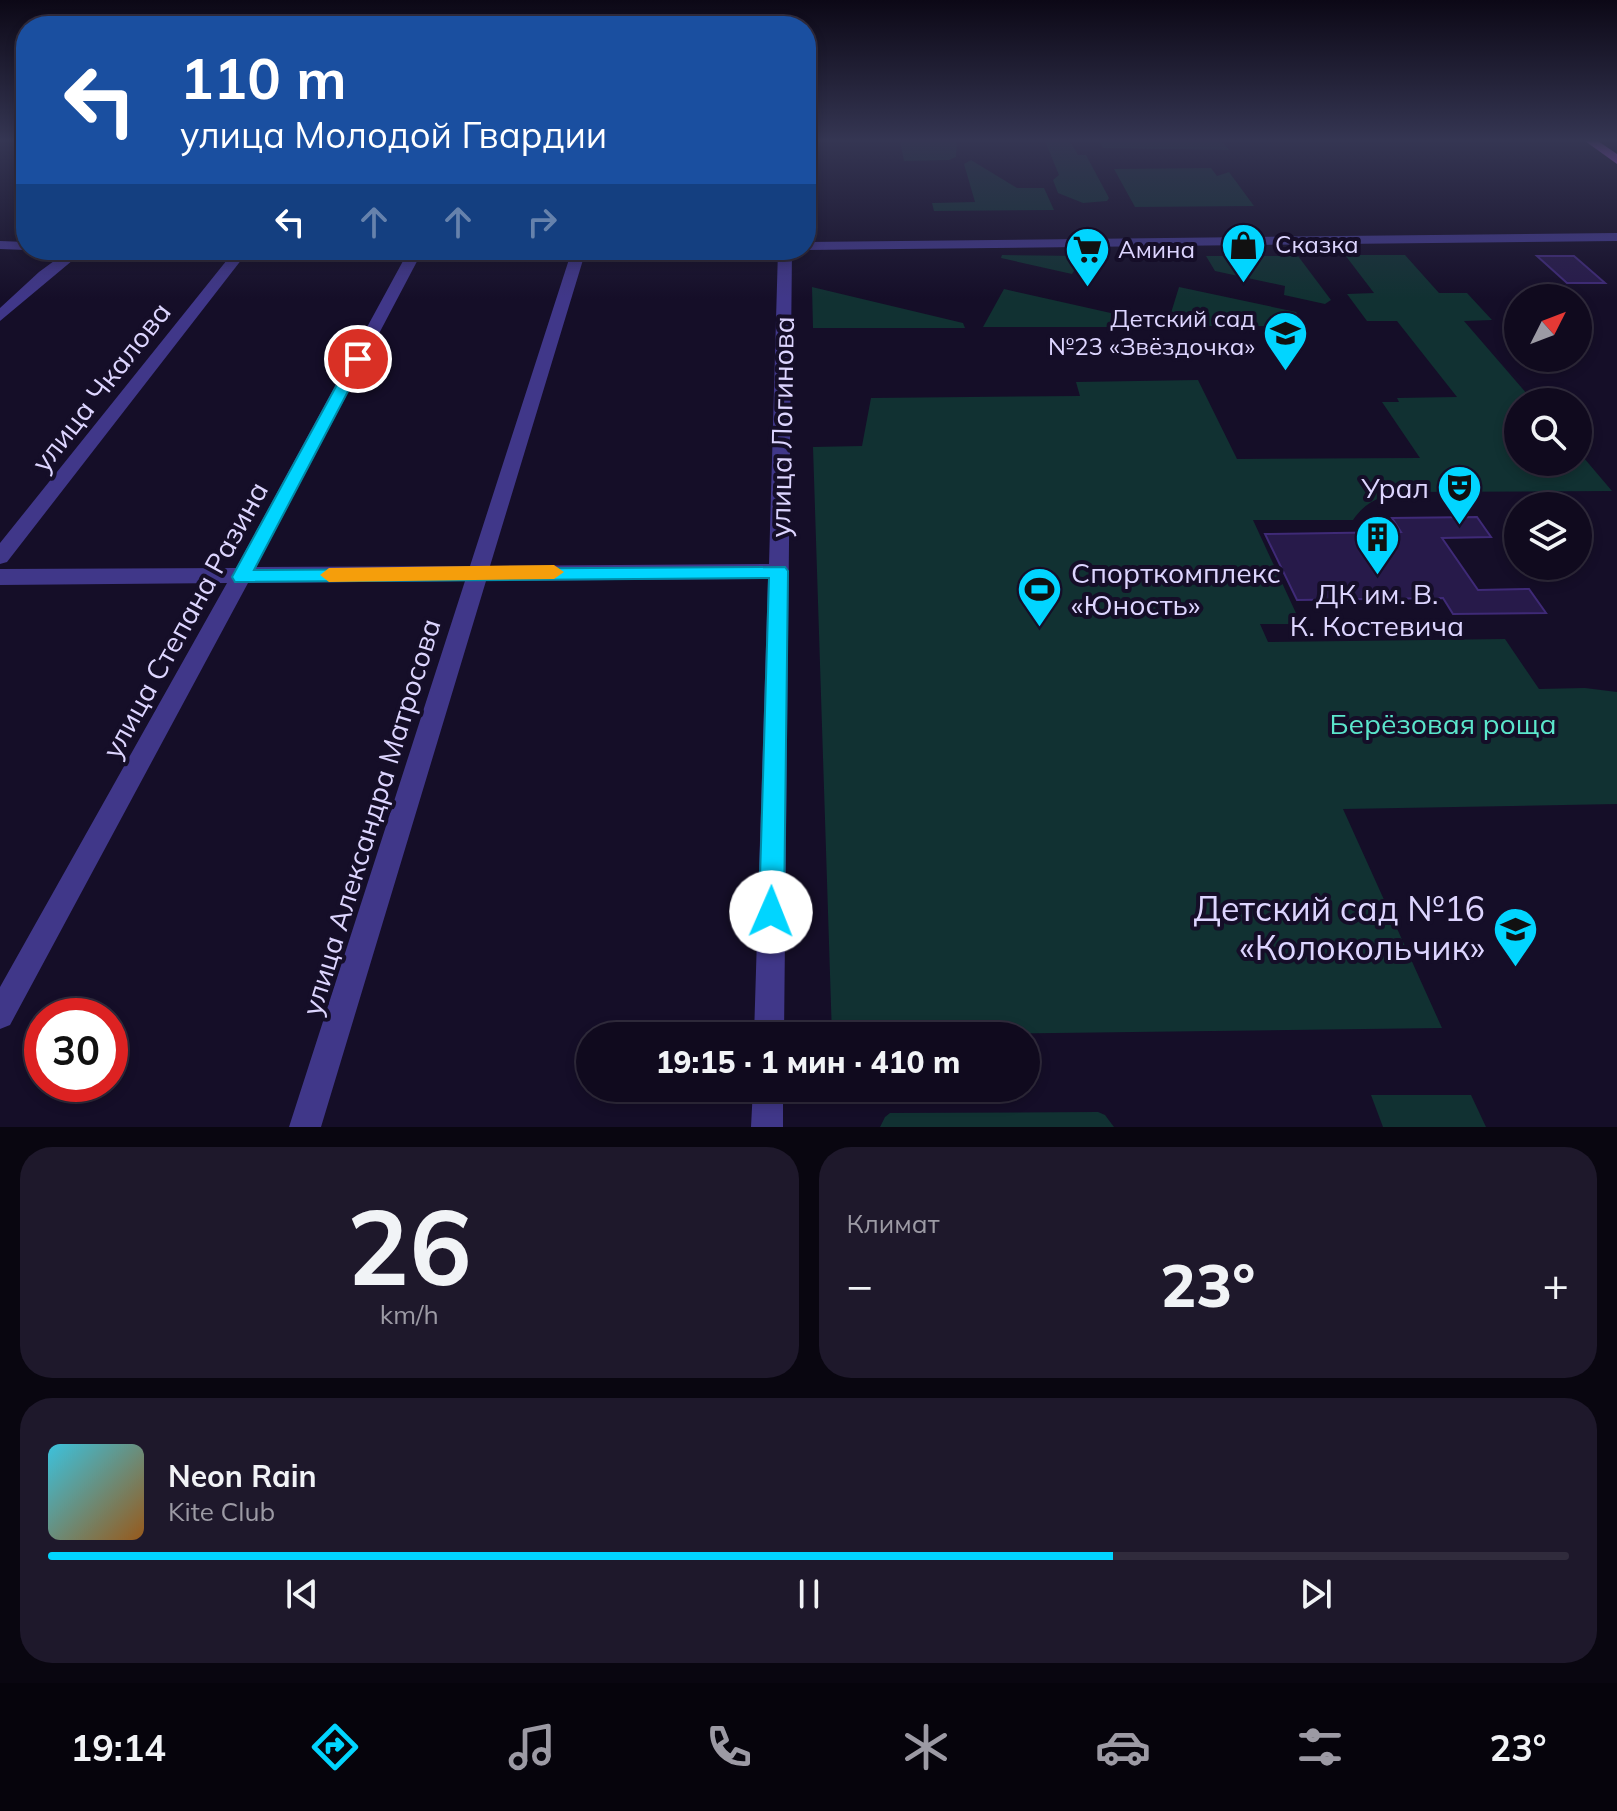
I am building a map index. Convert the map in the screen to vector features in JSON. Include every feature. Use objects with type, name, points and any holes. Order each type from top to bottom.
[{"type":"street","points":[[816,246],[1617,237]]},
{"type":"street","points":[[0,316],[64,260]]},
{"type":"street","name":"улица Чкалова","points":[[0,557],[234,260]]},
{"type":"street","name":"улица Степана Разина","points":[[0,1015],[241,577],[411,260]]},
{"type":"street","name":"улица Александра Матросова","points":[[305,1127],[576,260]]},
{"type":"street","name":"улица Логинова","points":[[769,1022],[785,260]]},
{"type":"street","points":[[0,577],[779,571]]},
{"type":"street","points":[[767,1127],[768,1102]]},
{"type":"green space","points":[[973,194],[1047,194],[1054,210],[934,211],[932,203],[975,202]]},
{"type":"green space","points":[[1059,194],[1107,194],[1109,198],[1107,201],[1083,203]]},
{"type":"green space","points":[[1128,194],[1245,194],[1254,206],[1135,207]]},
{"type":"green space","points":[[1002,255],[1083,256],[1072,274],[1001,258]]},
{"type":"green space","name":"Спорткомплекс «Юность»","points":[[1345,255],[1405,255],[1439,293],[1467,293],[1492,320],[1464,321],[1504,367],[1504,372],[1508,372],[1522,388],[1504,388],[1504,476],[1592,476],[1592,467],[1612,491],[1404,492],[1375,500],[1353,520],[1253,520],[1301,624],[1260,624],[1268,642],[1505,639],[1539,689],[1585,688],[1617,692],[1617,804],[1343,809],[1442,1028],[1040,1033],[1040,1022],[832,1022],[813,447],[862,446],[871,398],[1080,396],[1076,382],[1198,380],[1237,459],[1420,458],[1382,402],[1399,402],[1397,398],[1457,397],[1397,321],[1367,321],[1347,294],[1374,293]]},
{"type":"green space","points":[[1206,256],[1298,256],[1331,300],[1325,304],[1284,295],[1285,286],[1215,271]]},
{"type":"green space","points":[[812,287],[963,323],[965,328],[813,328]]},
{"type":"green space","points":[[1179,287],[1296,312],[1305,326],[1167,326]]},
{"type":"green space","points":[[1004,289],[1133,318],[1137,327],[983,327]]},
{"type":"green space","points":[[1371,1095],[1471,1095],[1486,1127],[1383,1127]]},
{"type":"green space","points":[[1098,1112],[1105,1115],[1114,1127],[880,1127],[890,1113]]},
{"type":"building","points":[[1537,256],[1574,256],[1605,283],[1567,283]]},
{"type":"building","name":"ДК им. В. К. Костевича","points":[[1477,517],[1491,537],[1442,538],[1478,590],[1529,589],[1546,613],[1453,614],[1443,598],[1297,600],[1265,534],[1401,532],[1392,518]]},
{"type":"slow traffic","points":[[329,575],[554,572]]},
{"type":"place","name":"Сказка","points":[[1244,284]]},
{"type":"place","name":"Амина","points":[[1087,289]]},
{"type":"place","name":"Детский сад №23 «Звёздочка»","points":[[1286,372]]},
{"type":"place","name":"Урал","points":[[1460,527]]},
{"type":"place","name":"ДК им. В. К. Костевича","points":[[1377,576]]},
{"type":"place","name":"Спорткомплекс «Юность»","points":[[1040,628]]},
{"type":"place","name":"Детский сад №16 «Колокольчик»","points":[[1516,968]]},
{"type":"route","points":[[358,359],[241,577],[779,571],[771,912]]},
{"type":"park label","name":"Берёзовая роща","points":[[1443,724]]}]
